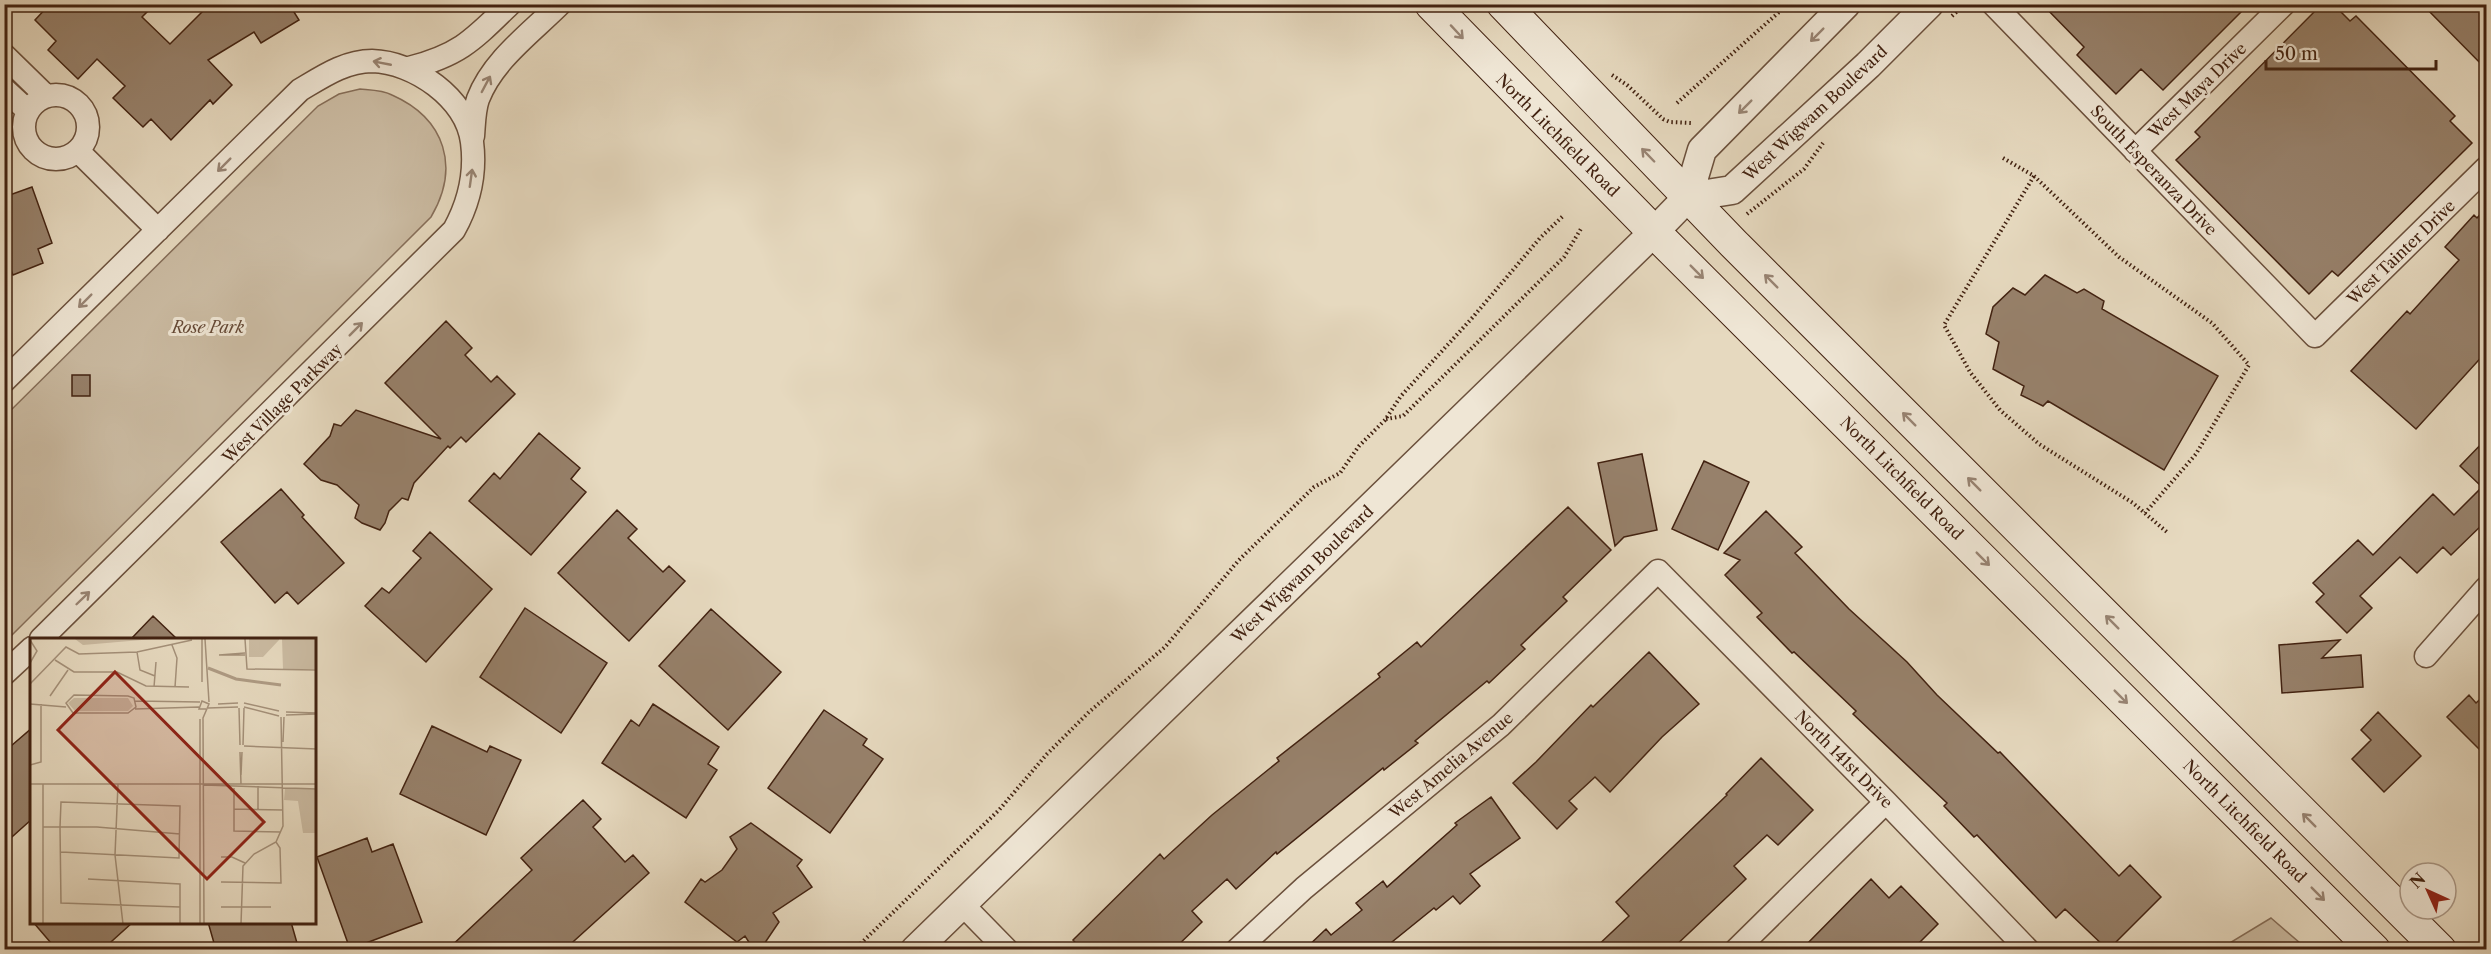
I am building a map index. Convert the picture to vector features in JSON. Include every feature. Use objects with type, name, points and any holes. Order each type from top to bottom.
[{"type":"main road","name":"North Litchfield Road","points":[[1431,4],[1654,232],[2374,950]]},
{"type":"main road","points":[[1503,4],[1688,197],[2440,950]]},
{"type":"street","name":"West Village Parkway","points":[[409,68],[440,60],[457,51],[474,40],[510,4]]},
{"type":"street","name":"West Village Parkway","points":[[42,638],[454,230],[466,208],[473,171],[472,140],[477,102],[487,80],[501,62],[560,4]]},
{"type":"street","name":"West Wigwam Boulevard","points":[[915,950],[1654,232],[1688,197],[1702,150],[1846,4]]},
{"type":"street","name":"West Wigwam Boulevard","points":[[1688,197],[1732,190],[1868,65],[1929,4]]},
{"type":"street","name":"South Esperanza Drive","points":[[1993,4],[2315,336]]},
{"type":"street","name":"West Maya Drive","points":[[2135,151],[2284,4]]},
{"type":"street","points":[[4,55],[46,96]]},
{"type":"street","name":"West Village Parkway","points":[[4,381],[300,90],[336,68],[371,61],[409,68],[435,84],[462,114],[472,140]]},
{"type":"street","points":[[4,88],[28,111]]},
{"type":"street","points":[[57,94],[77,102],[84,110],[88,120],[85,142],[78,150],[59,159],[39,155],[26,139],[23,129],[28,111],[37,101],[46,96],[57,94]]},
{"type":"street","points":[[78,150],[158,230]]},
{"type":"street","name":"West Tainter Drive","points":[[2315,336],[2487,168]]},
{"type":"street","name":"North 141st Drive","points":[[1658,571],[2028,950]]},
{"type":"street","name":"West Amelia Avenue","points":[[1237,950],[1304,888],[1501,725],[1658,571]]},
{"type":"street","points":[[2426,656],[2487,588]]},
{"type":"street","points":[[4,674],[30,650]]},
{"type":"street","points":[[1736,950],[1886,802]]},
{"type":"street","points":[[962,903],[1007,950]]},
{"type":"path","points":[[1677,102],[1788,4]]},
{"type":"path","points":[[1608,73],[1627,85],[1663,119],[1681,124],[1696,122]]},
{"type":"path","points":[[2003,158],[2034,176],[2119,257],[2212,322],[2249,365],[2196,454],[2145,513]]},
{"type":"path","points":[[2034,176],[1944,325],[1970,372],[2001,410],[2039,444],[2133,503],[2168,533]]},
{"type":"path","points":[[854,950],[999,810],[1047,754],[1089,712],[1165,647],[1239,560],[1314,487],[1340,473],[1359,446],[1385,420],[1401,396],[1473,317],[1540,238],[1563,216]]},
{"type":"path","points":[[1385,420],[1403,416],[1564,257],[1582,227]]},
{"type":"green space","name":"Rose Park","points":[[360,89],[377,90],[392,95],[425,117],[436,131],[443,147],[446,163],[445,181],[440,199],[431,217],[5,642],[5,416],[318,106],[339,94]]},
{"type":"green space","points":[[2271,918],[2307,949],[2224,949],[2223,947]]},
{"type":"building","points":[[50,4],[155,4],[142,17],[170,44],[210,4],[289,4],[299,20],[261,43],[254,32],[208,60],[232,85],[213,104],[210,100],[171,140],[151,119],[143,127],[113,98],[125,86],[97,59],[78,79],[48,50],[56,41],[35,20]]},
{"type":"building","points":[[2042,4],[2249,4],[2163,90],[2141,69],[2116,94],[2077,55],[2084,47]]},
{"type":"building","points":[[2322,4],[2333,4],[2350,21],[2356,16],[2455,116],[2450,121],[2472,143],[2338,276],[2332,271],[2309,294],[2176,160],[2200,137],[2195,132]]},
{"type":"building","points":[[2422,4],[2487,4],[2487,70]]},
{"type":"building","points":[[32,187],[52,243],[38,249],[43,263],[13,275],[4,251],[4,197]]},
{"type":"building","points":[[2487,207],[2487,351],[2416,429],[2351,371],[2407,311],[2410,314],[2459,260],[2445,247],[2474,215],[2477,218]]},
{"type":"building","points":[[2045,275],[2077,293],[2084,289],[2104,301],[2102,309],[2218,376],[2164,470],[2048,401],[2043,406],[2021,395],[2024,386],[1993,369],[1999,342],[1986,334],[1993,307],[2013,288],[2025,295]]},
{"type":"building","points":[[446,321],[472,348],[465,355],[491,382],[497,376],[515,394],[466,442],[461,437],[450,448],[448,446],[414,483],[408,500],[402,498],[389,511],[380,530],[355,518],[359,505],[337,485],[321,480],[304,464],[330,436],[334,424],[341,426],[356,410],[441,439],[385,383]]},
{"type":"building","points":[[72,375],[90,375],[90,396],[72,396]]},
{"type":"building","points":[[539,433],[580,468],[571,479],[586,492],[531,555],[469,501],[494,473],[500,479]]},
{"type":"building","points":[[2487,438],[2487,520],[2451,555],[2443,547],[2417,573],[2400,557],[2360,596],[2372,608],[2347,633],[2316,602],[2324,594],[2313,583],[2358,540],[2373,555],[2433,494],[2454,515],[2482,487],[2460,466]]},
{"type":"building","points":[[1642,454],[1657,530],[1624,537],[1615,546],[1598,463]]},
{"type":"building","points":[[1704,461],[1749,482],[1718,550],[1672,529]]},
{"type":"building","points":[[281,489],[304,515],[302,517],[344,563],[298,604],[287,592],[275,603],[221,542]]},
{"type":"building","points":[[1568,507],[1611,550],[1563,597],[1567,601],[1521,645],[1525,649],[1489,683],[1487,681],[1384,770],[1383,768],[1277,854],[1276,852],[1236,889],[1227,879],[1192,911],[1202,922],[1173,950],[1082,950],[1073,940],[1160,854],[1164,859],[1212,815],[1279,761],[1277,758],[1380,677],[1378,674],[1417,642],[1421,647]]},
{"type":"building","points":[[617,510],[637,529],[628,538],[663,572],[669,566],[685,581],[629,641],[558,573]]},
{"type":"building","points":[[1766,511],[1802,547],[1795,553],[1849,609],[1907,662],[1937,695],[1998,753],[2000,752],[2119,876],[2130,865],[2161,897],[2108,950],[2065,909],[2056,918],[1977,835],[1974,837],[1944,806],[1947,803],[1853,714],[1856,711],[1794,652],[1792,653],[1757,617],[1762,613],[1725,575],[1740,560],[1724,553]]},
{"type":"building","points":[[430,532],[492,589],[426,662],[365,606],[382,588],[389,593],[421,558],[413,551]]},
{"type":"building","points":[[525,608],[607,663],[561,733],[480,677]]},
{"type":"building","points":[[711,609],[781,672],[728,730],[659,666]]},
{"type":"building","points":[[153,616],[176,638],[132,638]]},
{"type":"building","points":[[2340,640],[2322,658],[2361,655],[2363,687],[2282,693],[2279,645]]},
{"type":"building","points":[[1649,652],[1699,704],[1662,737],[1610,792],[1595,777],[1569,801],[1577,809],[1557,829],[1513,783],[1591,705],[1593,707]]},
{"type":"building","points":[[2487,693],[2487,757],[2447,717],[2469,695],[2476,703]]},
{"type":"building","points":[[653,704],[719,747],[708,764],[717,770],[686,818],[602,763],[631,720],[639,726]]},
{"type":"building","points":[[824,710],[867,739],[863,745],[883,759],[830,833],[768,788]]},
{"type":"building","points":[[2378,712],[2421,756],[2384,792],[2352,759],[2371,740],[2361,730]]},
{"type":"building","points":[[432,726],[487,752],[490,746],[521,760],[486,835],[400,794]]},
{"type":"building","points":[[30,730],[30,821],[4,844],[4,752]]},
{"type":"building","points":[[1761,758],[1813,810],[1778,845],[1767,835],[1734,866],[1746,879],[1671,950],[1593,950],[1629,916],[1616,902],[1727,795]]},
{"type":"building","points":[[1491,797],[1520,838],[1470,874],[1480,886],[1460,904],[1453,896],[1436,910],[1434,908],[1382,950],[1304,950],[1326,929],[1331,935],[1362,910],[1356,903],[1383,881],[1387,887],[1457,825],[1455,823]]},
{"type":"building","points":[[583,800],[601,819],[593,827],[625,862],[633,855],[649,873],[564,950],[447,950],[532,870],[521,858]]},
{"type":"building","points":[[751,823],[802,860],[797,866],[812,887],[773,913],[779,922],[760,950],[754,950],[745,936],[737,942],[685,902],[701,879],[705,882],[722,870],[737,849],[730,837]]},
{"type":"building","points":[[367,838],[372,852],[393,844],[422,922],[350,949],[317,857]]},
{"type":"building","points":[[1871,879],[1889,898],[1901,886],[1938,924],[1912,950],[1801,950]]},
{"type":"building","points":[[35,924],[131,924],[102,950],[57,950]]},
{"type":"building","points":[[209,924],[292,924],[299,950],[216,950]]}]
